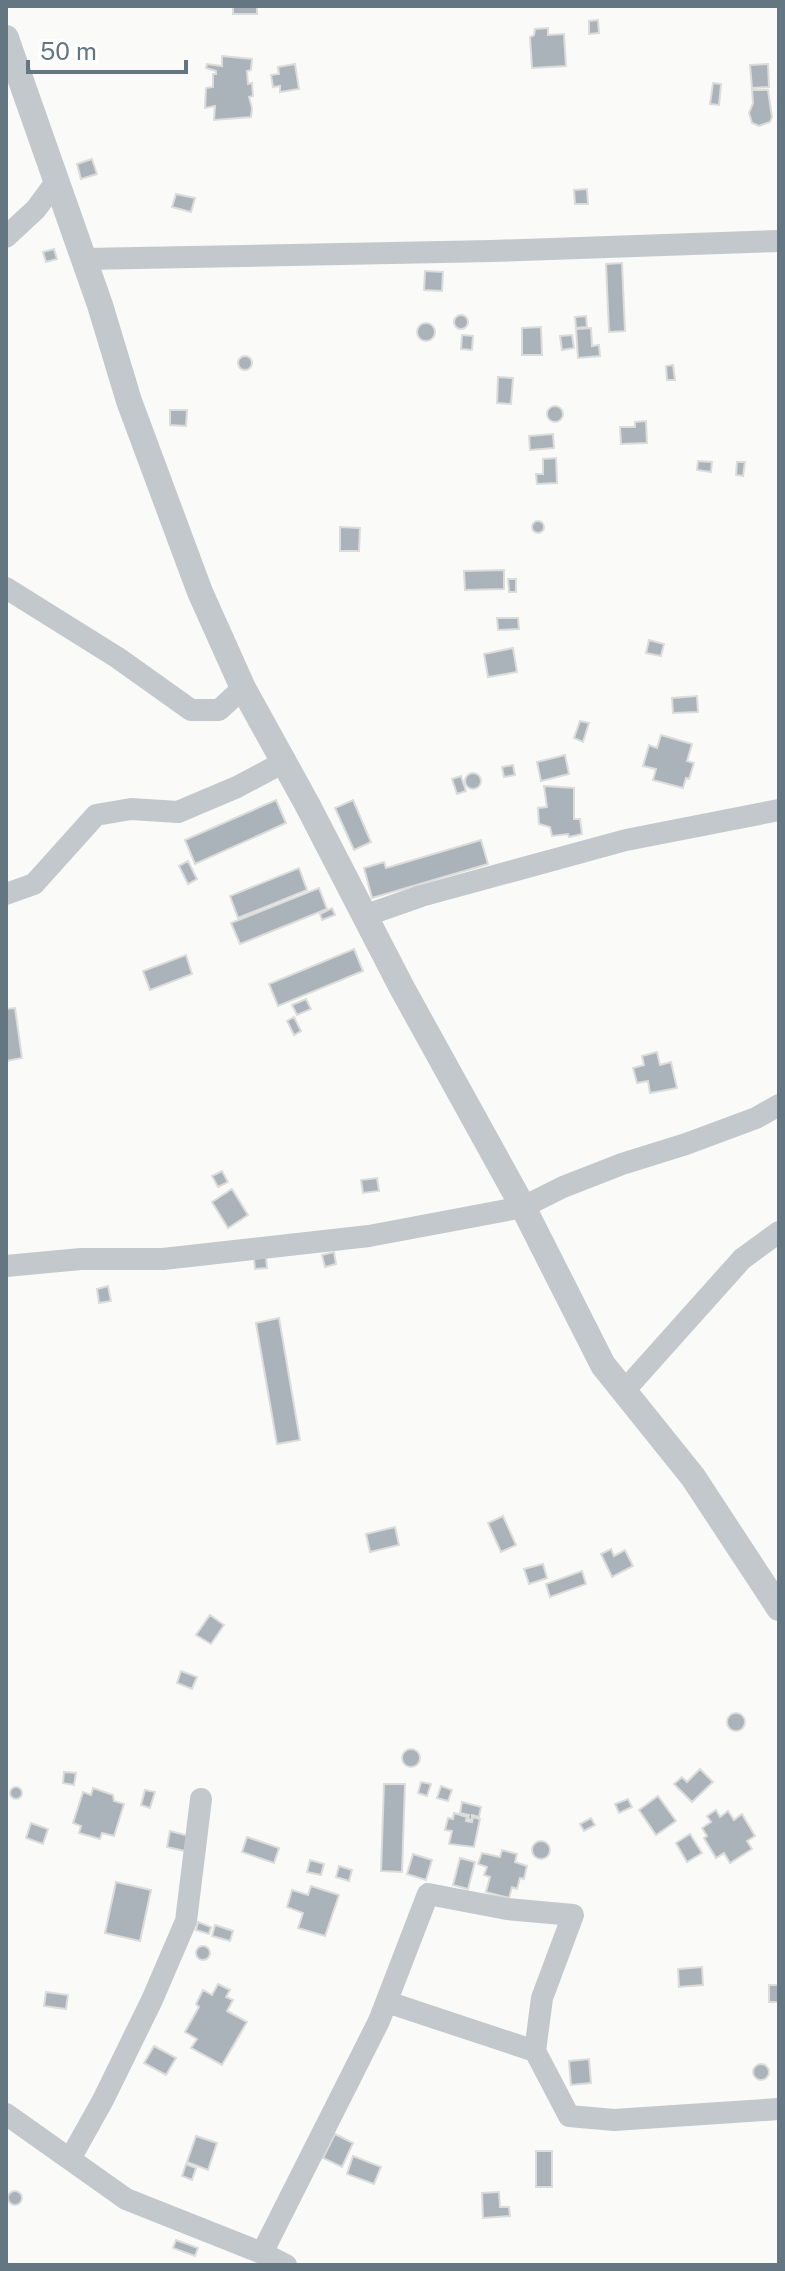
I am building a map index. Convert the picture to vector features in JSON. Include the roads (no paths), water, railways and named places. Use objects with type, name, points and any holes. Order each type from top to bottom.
[{"type":"street","points":[[6,38],[100,305],[129,401],[194,578],[243,688],[523,1207],[603,1365],[693,1477],[779,1608]]},
{"type":"street","points":[[6,237],[36,209],[56,182]]},
{"type":"street","points":[[84,259],[492,251],[779,241]]},
{"type":"street","points":[[6,588],[118,658],[191,710],[219,710],[243,688]]},
{"type":"street","points":[[6,894],[34,884],[96,815],[131,809],[178,812],[237,787],[284,762]]},
{"type":"street","points":[[364,916],[421,896],[626,840],[779,810]]},
{"type":"street","points":[[6,1266],[81,1259],[163,1259],[369,1236],[523,1207],[563,1187],[756,1118],[779,1105]]},
{"type":"street","points":[[624,1391],[742,1259],[779,1232]]},
{"type":"street","points":[[70,2159],[145,2014],[186,1921],[201,1799]]},
{"type":"street","points":[[262,2253],[387,2002],[428,1894],[507,1909],[573,1915],[542,1998],[535,2051],[569,2116],[614,2120],[779,2109]]},
{"type":"street","points":[[387,2002],[535,2051]]},
{"type":"street","points":[[6,2114],[126,2199],[286,2265]]}]
